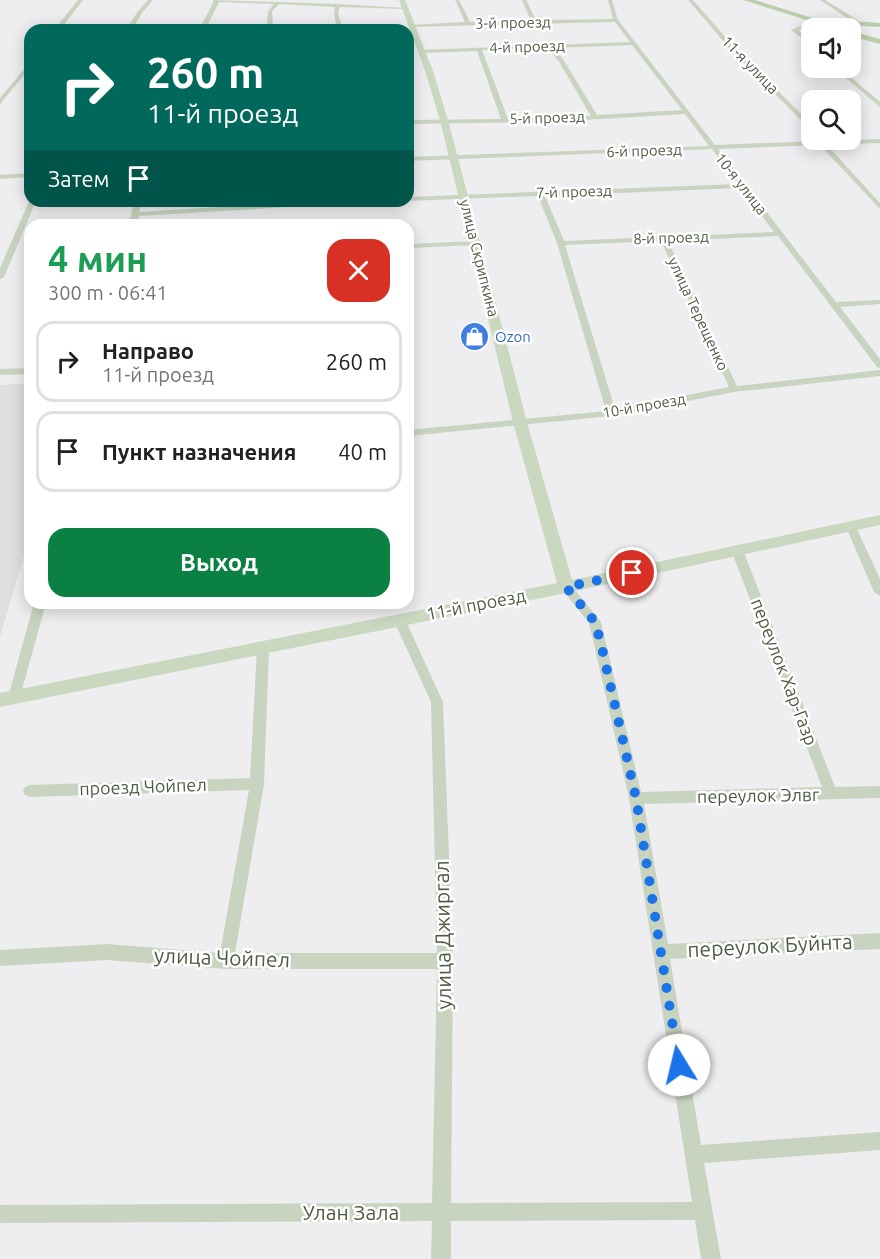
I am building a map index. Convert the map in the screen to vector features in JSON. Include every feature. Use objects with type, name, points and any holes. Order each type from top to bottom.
[{"type":"main road","points":[[747,0],[809,18]]},
{"type":"main road","points":[[801,16],[806,18]]},
{"type":"main road","points":[[861,27],[880,25]]},
{"type":"main road","points":[[861,33],[880,42]]},
{"type":"street","points":[[62,24],[81,0]]},
{"type":"street","points":[[133,24],[140,12],[152,0]]},
{"type":"street","points":[[205,24],[216,0],[338,5],[404,4]]},
{"type":"street","points":[[457,0],[468,24]]},
{"type":"street","points":[[524,0],[534,22]]},
{"type":"street","name":"10-я улица","points":[[610,0],[616,20],[633,43],[880,365]]},
{"type":"street","name":"11-я улица","points":[[690,0],[732,48],[801,118]]},
{"type":"street","points":[[822,0],[851,18]]},
{"type":"street","points":[[270,24],[270,11],[277,3]]},
{"type":"street","name":"улица Скрипкина","points":[[404,4],[411,24]]},
{"type":"street","points":[[338,5],[336,13],[339,24]]},
{"type":"street","name":"3-й проезд","points":[[414,25],[616,20]]},
{"type":"street","points":[[801,27],[794,30],[801,36]]},
{"type":"street","name":"4-й проезд","points":[[416,49],[633,43]]},
{"type":"street","points":[[548,46],[560,59],[594,116]]},
{"type":"street","name":"улица Скрипкина","points":[[416,49],[444,120],[520,422],[566,587]]},
{"type":"street","points":[[479,49],[505,120]]},
{"type":"street","points":[[0,102],[24,72]]},
{"type":"street","points":[[849,78],[880,105]]},
{"type":"street","name":"5-й проезд","points":[[414,122],[551,120],[685,112]]},
{"type":"street","name":"6-й проезд","points":[[861,141],[880,141]]},
{"type":"street","name":"6-й проезд","points":[[414,159],[713,149],[801,143]]},
{"type":"street","points":[[828,150],[880,207]]},
{"type":"street","points":[[0,177],[24,175]]},
{"type":"street","name":"7-й проезд","points":[[414,199],[741,186]]},
{"type":"street","points":[[541,194],[561,243],[611,413]]},
{"type":"street","points":[[134,219],[137,207]]},
{"type":"street","points":[[135,214],[252,207]]},
{"type":"street","points":[[0,277],[24,220]]},
{"type":"street","name":"8-й проезд","points":[[561,243],[780,234]]},
{"type":"street","name":"улица Терещенко","points":[[663,238],[734,389]]},
{"type":"street","points":[[414,246],[475,243]]},
{"type":"street","points":[[834,305],[880,303]]},
{"type":"street","points":[[0,372],[24,371]]},
{"type":"street","name":"10-й проезд","points":[[414,432],[611,413],[734,389],[880,373]]},
{"type":"street","name":"11-й проезд","points":[[7,699],[566,587],[880,520]]},
{"type":"street","points":[[851,526],[880,592]]},
{"type":"street","name":"переулок Хар-Газр","points":[[737,550],[831,794]]},
{"type":"street","points":[[566,587],[595,622],[636,798],[711,1259]]},
{"type":"street","points":[[7,699],[38,609]]},
{"type":"street","name":"улица Джиргал","points":[[399,619],[437,702],[445,961],[441,1259]]},
{"type":"street","points":[[226,961],[257,783],[263,649]]},
{"type":"street","name":"проезд Чойпел","points":[[30,791],[257,783]]},
{"type":"street","name":"переулок Элвг","points":[[636,798],[880,792]]},
{"type":"street","name":"переулок Буйнта","points":[[661,952],[880,941]]},
{"type":"street","name":"улица Чойпел","points":[[0,958],[107,952],[226,961],[445,961]]},
{"type":"street","points":[[694,1155],[880,1141]]},
{"type":"street","name":"Улан Зала","points":[[0,1214],[703,1211]]},
{"type":"shaded area","points":[[24,383],[24,555],[0,637],[0,385]]},
{"type":"place","name":"Ozon","points":[[474,337]]},
{"type":"route","points":[[632,573],[566,587],[595,622],[601,644],[636,798],[679,1065]]}]
